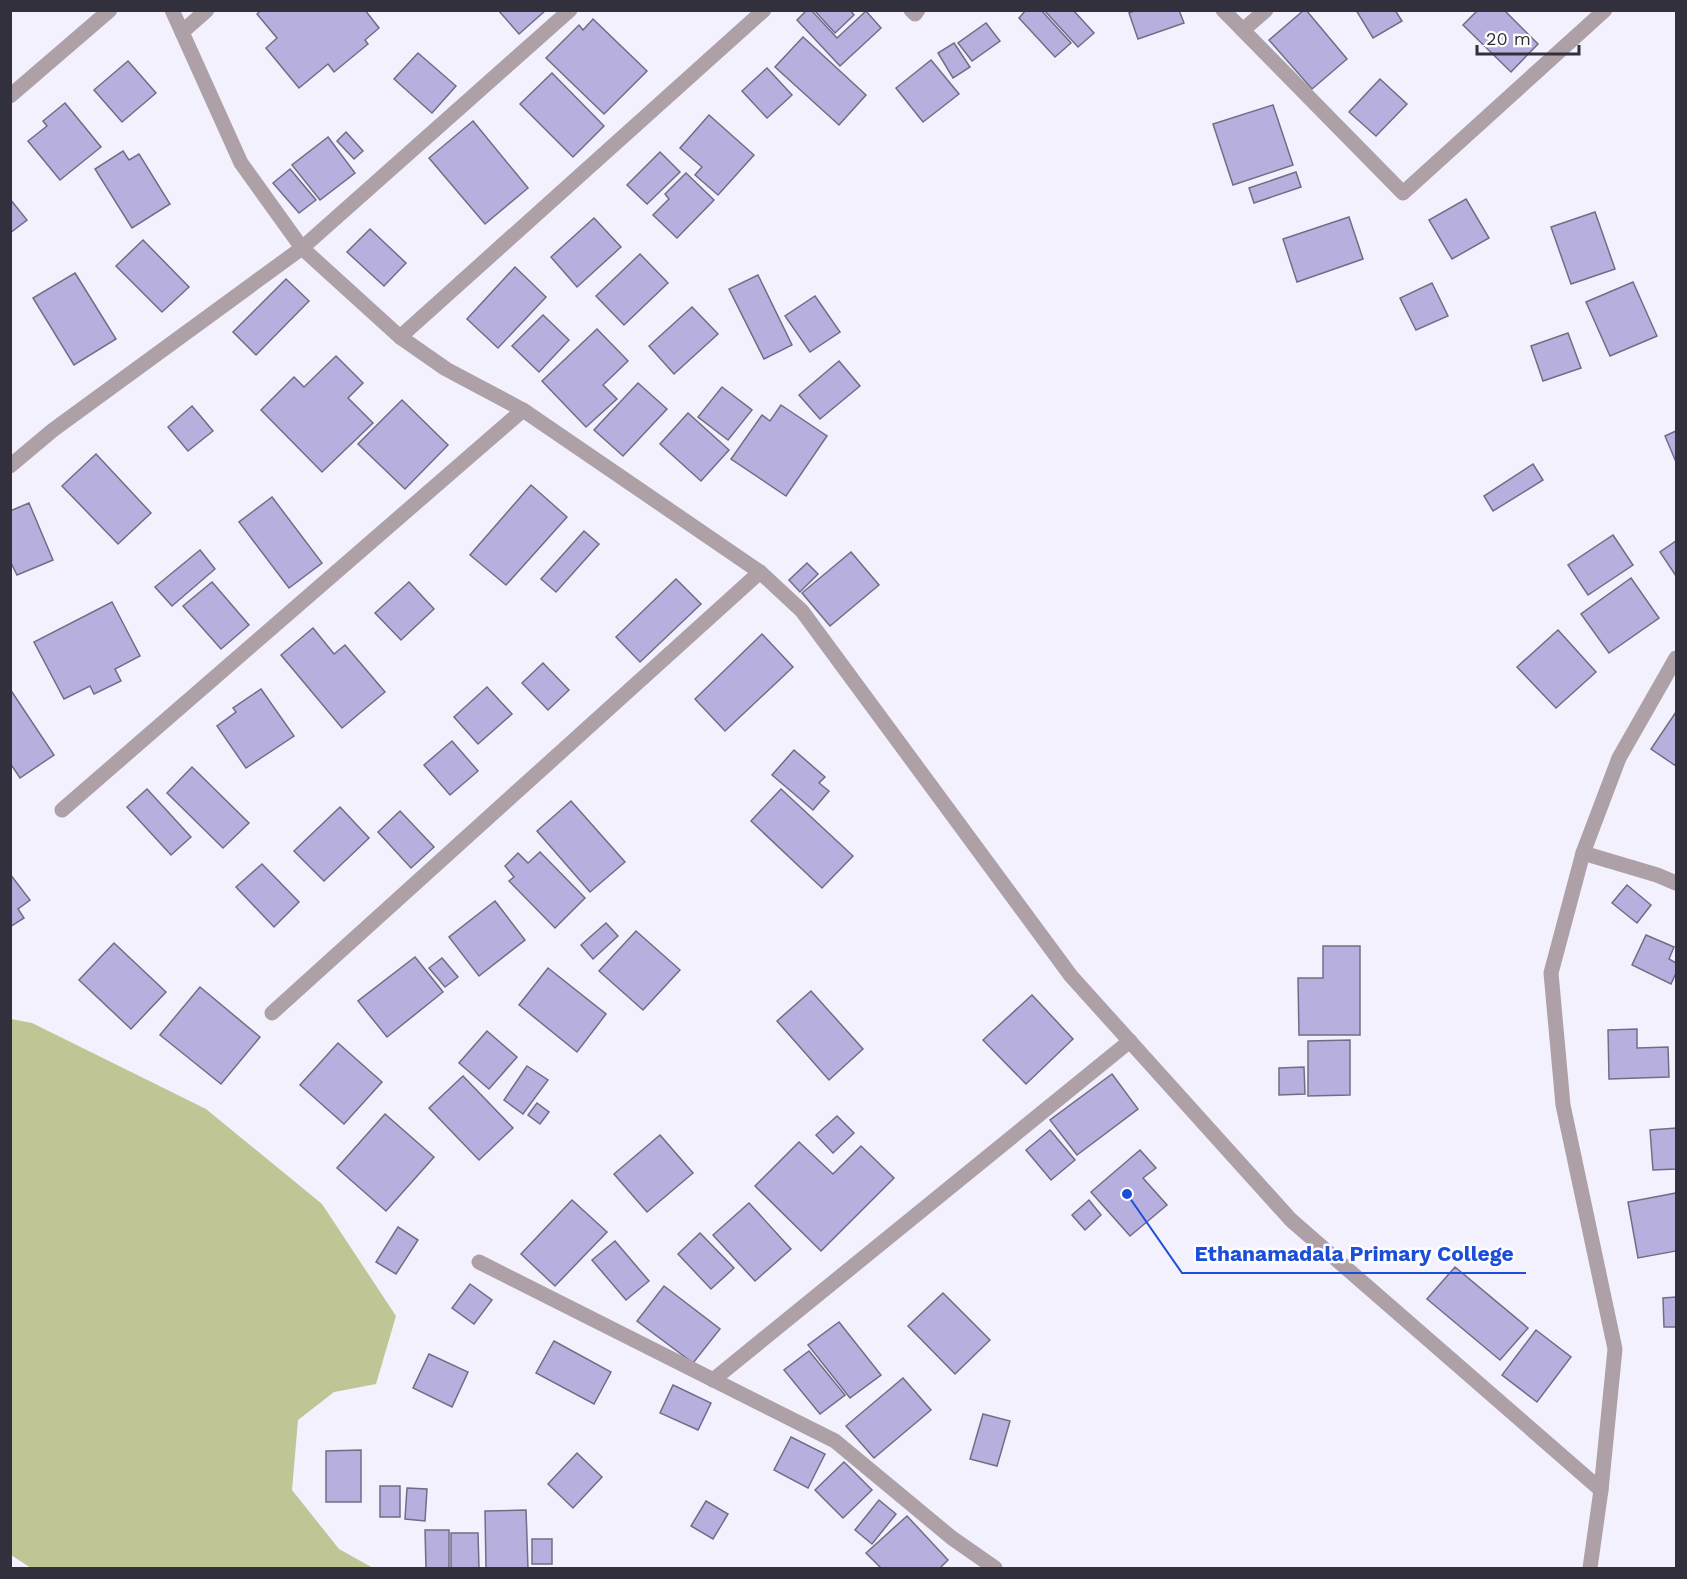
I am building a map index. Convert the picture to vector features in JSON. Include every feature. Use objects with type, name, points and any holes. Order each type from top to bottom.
[{"type":"street","points":[[10,96],[111,10]]},
{"type":"street","points":[[172,10],[241,163],[302,248],[400,337],[446,369],[523,410],[760,572],[802,611],[1071,976],[1291,1220],[1601,1490]]},
{"type":"street","points":[[182,32],[207,10]]},
{"type":"street","points":[[10,466],[53,430],[302,248],[570,10]]},
{"type":"street","points":[[400,337],[764,10]]},
{"type":"street","points":[[911,10],[915,14],[918,10]]},
{"type":"street","points":[[1223,10],[1403,193],[1605,10]]},
{"type":"street","points":[[1243,30],[1266,10]]},
{"type":"street","points":[[62,810],[523,410]]},
{"type":"street","points":[[272,1013],[760,572]]},
{"type":"street","points":[[1590,1569],[1601,1490],[1615,1349],[1563,1105],[1551,973],[1583,853],[1619,758],[1677,658]]},
{"type":"street","points":[[1583,853],[1677,883]]},
{"type":"street","points":[[713,1380],[1130,1041]]},
{"type":"street","points":[[480,1262],[835,1441],[952,1538],[995,1569]]},
{"type":"green space","points":[[11,1019],[32,1023],[206,1109],[322,1204],[396,1316],[376,1384],[334,1392],[298,1420],[292,1490],[339,1549],[373,1568],[31,1568],[11,1555]]},
{"type":"building","points":[[261,10],[365,10],[379,28],[365,40],[368,44],[334,72],[328,64],[299,88],[266,48],[277,38],[257,14]]},
{"type":"building","points":[[498,10],[546,10],[519,34]]},
{"type":"building","points":[[807,10],[811,10],[837,38],[866,11],[881,28],[840,66],[797,20]]},
{"type":"building","points":[[814,10],[850,10],[854,15],[835,33]]},
{"type":"building","points":[[1026,10],[1041,10],[1071,43],[1055,57],[1019,18]]},
{"type":"building","points":[[1044,10],[1073,10],[1094,33],[1078,47]]},
{"type":"building","points":[[1136,10],[1179,10],[1184,23],[1138,39],[1129,13]]},
{"type":"building","points":[[1304,10],[1347,59],[1312,89],[1269,40]]},
{"type":"building","points":[[1356,10],[1395,10],[1402,21],[1373,38]]},
{"type":"building","points":[[1478,10],[1504,10],[1538,44],[1511,72],[1463,25]]},
{"type":"building","points":[[593,19],[647,71],[604,114],[546,58],[579,25],[583,30]]},
{"type":"building","points":[[986,23],[1000,41],[972,61],[958,43]]},
{"type":"building","points":[[803,37],[866,95],[839,125],[775,67]]},
{"type":"building","points":[[954,43],[970,67],[953,78],[938,53]]},
{"type":"building","points":[[418,53],[456,86],[432,113],[394,79]]},
{"type":"building","points":[[931,60],[959,94],[923,122],[896,88]]},
{"type":"building","points":[[128,61],[156,93],[122,122],[94,90]]},
{"type":"building","points":[[767,68],[792,95],[767,118],[742,91]]},
{"type":"building","points":[[552,73],[604,126],[573,157],[520,104]]},
{"type":"building","points":[[1380,79],[1407,104],[1376,136],[1349,112]]},
{"type":"building","points":[[65,103],[101,147],[60,180],[28,141],[47,126],[43,121]]},
{"type":"building","points":[[1273,105],[1293,165],[1233,185],[1213,124]]},
{"type":"building","points":[[709,115],[754,155],[718,195],[695,175],[702,167],[680,148]]},
{"type":"building","points":[[473,121],[528,188],[485,224],[429,158]]},
{"type":"building","points":[[346,132],[363,151],[354,159],[337,141]]},
{"type":"building","points":[[328,137],[355,173],[320,200],[292,165]]},
{"type":"building","points":[[123,151],[129,160],[139,154],[170,204],[132,228],[95,169]]},
{"type":"building","points":[[660,152],[680,172],[647,204],[627,185]]},
{"type":"building","points":[[290,169],[316,200],[299,213],[273,183]]},
{"type":"building","points":[[1296,172],[1301,187],[1254,203],[1249,188]]},
{"type":"building","points":[[686,173],[714,200],[677,238],[653,215],[669,199],[665,194]]},
{"type":"building","points":[[10,199],[27,220],[10,233]]},
{"type":"building","points":[[1466,199],[1489,238],[1452,259],[1429,220]]},
{"type":"building","points":[[1595,212],[1615,269],[1571,284],[1551,227]]},
{"type":"building","points":[[1349,217],[1363,259],[1297,282],[1283,239]]},
{"type":"building","points":[[594,218],[621,247],[577,287],[551,257]]},
{"type":"building","points":[[370,229],[406,263],[384,286],[347,252]]},
{"type":"building","points":[[143,240],[189,287],[162,312],[116,266]]},
{"type":"building","points":[[640,254],[668,283],[624,325],[596,296]]},
{"type":"building","points":[[515,267],[546,297],[498,348],[467,319]]},
{"type":"building","points":[[75,273],[116,339],[74,365],[33,298]]},
{"type":"building","points":[[758,275],[792,345],[764,359],[729,289]]},
{"type":"building","points":[[286,279],[309,301],[256,355],[233,332]]},
{"type":"building","points":[[1633,282],[1657,336],[1610,356],[1586,302]]},
{"type":"building","points":[[1432,283],[1448,316],[1416,330],[1400,298]]},
{"type":"building","points":[[815,296],[840,332],[810,352],[785,316]]},
{"type":"building","points":[[692,307],[718,334],[674,374],[649,346]]},
{"type":"building","points":[[543,315],[569,340],[539,372],[512,346]]},
{"type":"building","points":[[597,329],[628,361],[603,385],[617,399],[586,427],[542,381]]},
{"type":"building","points":[[1568,333],[1581,368],[1543,381],[1531,346]]},
{"type":"building","points":[[336,356],[363,383],[348,398],[373,423],[322,472],[261,410],[294,377],[304,387]]},
{"type":"building","points":[[839,361],[860,386],[820,419],[799,395]]},
{"type":"building","points":[[638,383],[667,409],[623,456],[594,430]]},
{"type":"building","points":[[722,387],[752,410],[728,440],[698,417]]},
{"type":"building","points":[[402,400],[448,445],[405,489],[358,444]]},
{"type":"building","points":[[781,405],[827,436],[786,496],[731,459],[762,415],[770,421]]},
{"type":"building","points":[[192,406],[213,431],[188,451],[168,427]]},
{"type":"building","points":[[688,413],[729,450],[701,481],[660,444]]},
{"type":"building","points":[[1676,431],[1676,462],[1665,436]]},
{"type":"building","points":[[96,454],[151,513],[118,544],[62,486]]},
{"type":"building","points":[[1533,464],[1543,480],[1493,511],[1484,496]]},
{"type":"building","points":[[531,485],[567,517],[506,585],[470,555]]},
{"type":"building","points":[[272,497],[322,563],[289,588],[239,522]]},
{"type":"building","points":[[29,503],[53,560],[17,575],[10,561],[10,511]]},
{"type":"building","points":[[584,531],[599,544],[556,592],[541,579]]},
{"type":"building","points":[[1613,535],[1633,565],[1588,595],[1568,565]]},
{"type":"building","points":[[1676,541],[1676,576],[1660,552]]},
{"type":"building","points":[[200,550],[215,569],[172,606],[155,587]]},
{"type":"building","points":[[851,552],[879,585],[830,626],[802,593]]},
{"type":"building","points":[[807,563],[818,574],[800,592],[789,580]]},
{"type":"building","points":[[1631,578],[1659,618],[1609,653],[1581,614]]},
{"type":"building","points":[[676,579],[701,604],[640,662],[616,637]]},
{"type":"building","points":[[212,582],[249,625],[221,649],[183,606]]},
{"type":"building","points":[[409,582],[434,609],[401,640],[375,613]]},
{"type":"building","points":[[112,602],[140,656],[115,669],[121,681],[94,694],[90,686],[64,699],[34,642]]},
{"type":"building","points":[[313,628],[334,654],[345,645],[385,692],[342,728],[281,655]]},
{"type":"building","points":[[1558,630],[1596,672],[1556,708],[1517,667]]},
{"type":"building","points":[[762,634],[793,667],[725,731],[695,699]]},
{"type":"building","points":[[543,663],[569,690],[548,710],[522,683]]},
{"type":"building","points":[[487,687],[512,714],[478,744],[454,717]]},
{"type":"building","points":[[261,689],[294,736],[246,768],[217,726],[236,712],[233,708]]},
{"type":"building","points":[[12,692],[54,755],[20,778],[10,763],[10,694]]},
{"type":"building","points":[[1676,712],[1676,766],[1651,749]]},
{"type":"building","points":[[452,741],[478,771],[450,795],[424,765]]},
{"type":"building","points":[[794,750],[825,777],[819,783],[829,791],[813,810],[772,775]]},
{"type":"building","points":[[192,767],[249,823],[223,848],[167,793]]},
{"type":"building","points":[[147,789],[191,837],[171,855],[127,807]]},
{"type":"building","points":[[781,789],[853,856],[822,888],[751,821]]},
{"type":"building","points":[[571,801],[625,862],[590,892],[537,831]]},
{"type":"building","points":[[340,807],[369,838],[324,881],[294,851]]},
{"type":"building","points":[[400,811],[434,847],[411,868],[378,832]]},
{"type":"building","points":[[540,852],[585,898],[555,928],[509,881],[514,877],[505,866],[518,853],[528,863]]},
{"type":"building","points":[[262,864],[299,902],[274,927],[236,887]]},
{"type":"building","points":[[10,874],[30,900],[18,909],[24,918],[10,927]]},
{"type":"building","points":[[1627,885],[1651,905],[1637,923],[1612,903]]},
{"type":"building","points":[[495,901],[525,940],[479,976],[449,937]]},
{"type":"building","points":[[606,923],[618,936],[593,959],[581,945]]},
{"type":"building","points":[[636,931],[680,970],[643,1010],[599,971]]},
{"type":"building","points":[[1646,935],[1674,947],[1669,959],[1676,963],[1676,973],[1671,984],[1632,965]]},
{"type":"building","points":[[114,943],[166,992],[131,1029],[79,980]]},
{"type":"building","points":[[1323,946],[1360,946],[1360,1035],[1299,1035],[1298,978],[1323,978]]},
{"type":"building","points":[[415,957],[443,992],[387,1037],[358,1001]]},
{"type":"building","points":[[442,958],[458,977],[445,987],[429,968]]},
{"type":"building","points":[[548,968],[606,1014],[577,1052],[519,1005]]},
{"type":"building","points":[[200,987],[260,1037],[221,1084],[160,1035]]},
{"type":"building","points":[[811,991],[863,1049],[829,1080],[777,1021]]},
{"type":"building","points":[[1032,995],[1073,1039],[1026,1084],[983,1040]]},
{"type":"building","points":[[1637,1029],[1637,1048],[1668,1047],[1669,1077],[1609,1079],[1608,1030]]},
{"type":"building","points":[[487,1031],[517,1057],[489,1089],[459,1063]]},
{"type":"building","points":[[1350,1040],[1350,1095],[1308,1096],[1308,1041]]},
{"type":"building","points":[[338,1043],[382,1082],[344,1124],[300,1085]]},
{"type":"building","points":[[527,1066],[548,1080],[523,1114],[504,1100]]},
{"type":"building","points":[[1304,1067],[1305,1094],[1279,1095],[1279,1068]]},
{"type":"building","points":[[1112,1074],[1138,1109],[1077,1155],[1050,1120]]},
{"type":"building","points":[[463,1076],[513,1128],[479,1160],[429,1108]]},
{"type":"building","points":[[537,1103],[549,1112],[540,1124],[528,1115]]},
{"type":"building","points":[[385,1114],[434,1157],[386,1211],[337,1168]]},
{"type":"building","points":[[837,1116],[854,1133],[833,1153],[816,1135]]},
{"type":"building","points":[[1676,1128],[1676,1169],[1653,1170],[1650,1130]]},
{"type":"building","points":[[1050,1130],[1075,1160],[1051,1180],[1026,1150]]},
{"type":"building","points":[[660,1135],[693,1173],[647,1212],[614,1174]]},
{"type":"building","points":[[799,1142],[833,1174],[861,1146],[894,1178],[821,1251],[755,1186]]},
{"type":"building","points":[[1140,1150],[1156,1168],[1143,1178],[1167,1205],[1130,1236],[1091,1192]]},
{"type":"building","points":[[1676,1193],[1676,1251],[1638,1258],[1628,1202]]},
{"type":"building","points":[[572,1200],[607,1232],[555,1286],[521,1254]]},
{"type":"building","points":[[1089,1200],[1101,1215],[1085,1230],[1072,1215]]},
{"type":"building","points":[[749,1203],[791,1249],[755,1281],[713,1235]]},
{"type":"building","points":[[398,1227],[418,1240],[396,1274],[376,1262]]},
{"type":"building","points":[[700,1233],[734,1268],[711,1289],[678,1254]]},
{"type":"building","points":[[615,1241],[649,1281],[626,1300],[592,1260]]},
{"type":"building","points":[[1455,1267],[1528,1328],[1500,1360],[1427,1299]]},
{"type":"building","points":[[470,1284],[492,1300],[474,1324],[452,1308]]},
{"type":"building","points":[[664,1286],[720,1329],[693,1363],[637,1321]]},
{"type":"building","points":[[943,1293],[990,1340],[955,1374],[908,1326]]},
{"type":"building","points":[[1676,1297],[1676,1327],[1664,1327],[1663,1298]]},
{"type":"building","points":[[839,1322],[881,1375],[850,1398],[808,1345]]},
{"type":"building","points":[[1536,1330],[1571,1357],[1537,1402],[1502,1375]]},
{"type":"building","points":[[554,1341],[611,1372],[594,1404],[536,1373]]},
{"type":"building","points":[[809,1351],[845,1395],[820,1414],[784,1370]]},
{"type":"building","points":[[429,1354],[468,1372],[452,1407],[413,1388]]},
{"type":"building","points":[[903,1378],[931,1410],[874,1458],[846,1426]]},
{"type":"building","points":[[673,1385],[711,1403],[698,1430],[660,1413]]},
{"type":"building","points":[[983,1414],[1010,1421],[997,1466],[970,1459]]},
{"type":"building","points":[[791,1437],[825,1454],[808,1488],[774,1470]]},
{"type":"building","points":[[361,1450],[361,1502],[326,1502],[326,1451]]},
{"type":"building","points":[[577,1453],[602,1477],[573,1508],[548,1484]]},
{"type":"building","points":[[844,1462],[872,1490],[843,1518],[815,1490]]},
{"type":"building","points":[[380,1486],[400,1486],[400,1517],[380,1517]]},
{"type":"building","points":[[407,1488],[427,1489],[425,1521],[405,1519]]},
{"type":"building","points":[[879,1500],[896,1514],[872,1544],[855,1530]]},
{"type":"building","points":[[706,1501],[728,1514],[713,1539],[691,1526]]},
{"type":"building","points":[[526,1510],[528,1568],[486,1568],[485,1511]]},
{"type":"building","points":[[907,1516],[948,1560],[940,1568],[881,1568],[866,1553]]},
{"type":"building","points":[[425,1530],[449,1530],[449,1568],[426,1568]]},
{"type":"building","points":[[451,1533],[478,1533],[479,1568],[451,1568]]},
{"type":"building","points":[[532,1539],[552,1539],[552,1564],[532,1564]]},
{"type":"place","name":"Ethanamadala Primary College","points":[[1127,1194]]}]
